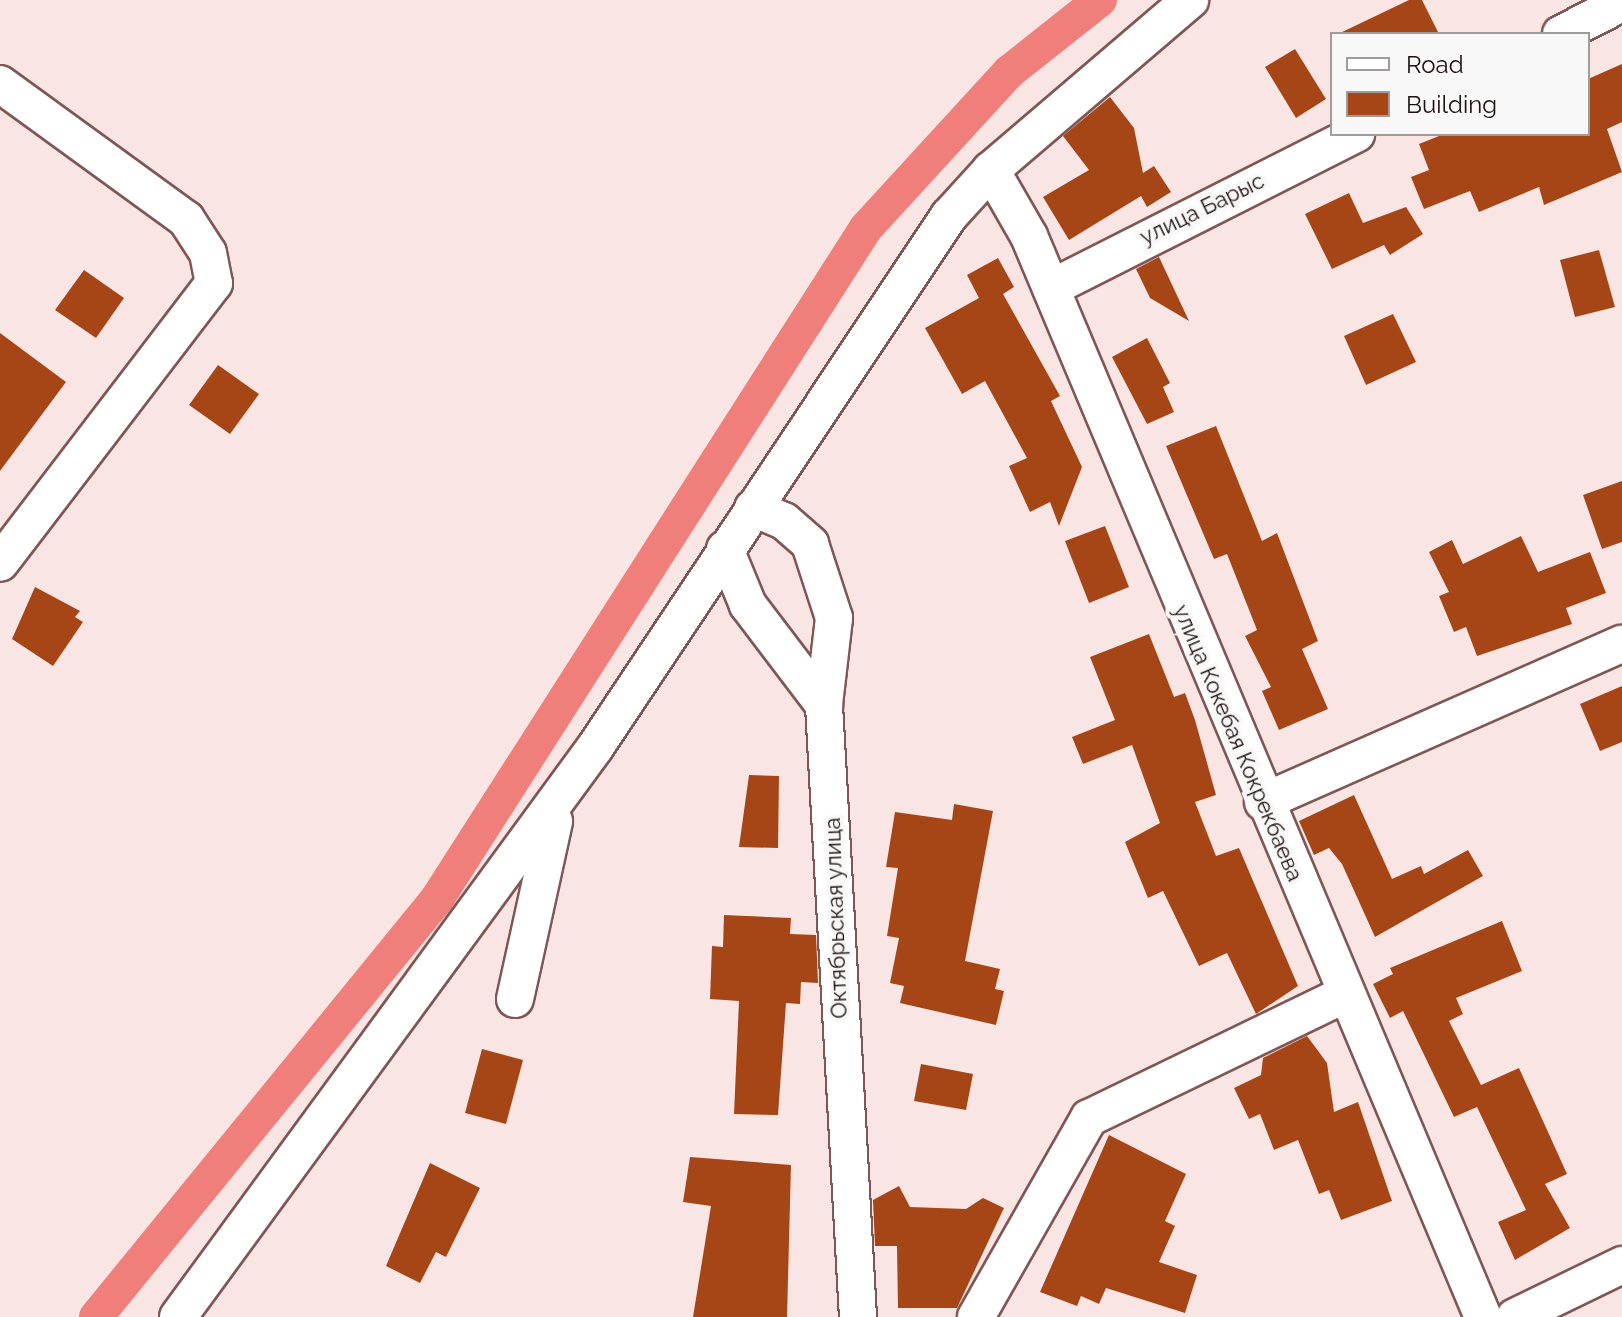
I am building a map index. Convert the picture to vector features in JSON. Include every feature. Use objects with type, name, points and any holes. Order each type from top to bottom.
[{"type":"street","points":[[178,1317],[565,789],[949,216],[991,170],[1190,0]]},
{"type":"street","points":[[1565,32],[1622,3]]},
{"type":"street","points":[[0,84],[186,219],[208,253],[214,283],[0,563]]},
{"type":"street","name":"улица Барыс","points":[[1051,288],[1352,136]]},
{"type":"street","name":"улица Кокебая Кокрекбаева","points":[[991,170],[1051,288],[1344,995],[1483,1317]]},
{"type":"street","name":"Октябрьская улица","points":[[753,508],[784,521],[810,544],[826,575],[834,618],[824,705],[858,1317]]},
{"type":"street","points":[[725,549],[748,605],[824,705]]},
{"type":"street","points":[[1263,802],[1622,644]]},
{"type":"street","points":[[515,999],[542,856],[565,789]]},
{"type":"street","points":[[976,1317],[1089,1118],[1344,995]]},
{"type":"street","points":[[1515,1317],[1622,1265]]},
{"type":"building","points":[[1409,0],[1422,0],[1438,32],[1342,32]]},
{"type":"building","points":[[1295,49],[1326,99],[1296,118],[1265,67]]},
{"type":"building","points":[[1622,64],[1622,122],[1607,129],[1622,172],[1544,205],[1539,187],[1479,212],[1470,191],[1424,209],[1411,177],[1429,170],[1419,144],[1439,136],[1590,136],[1590,78]]},
{"type":"building","points":[[1110,97],[1134,128],[1143,173],[1154,166],[1171,192],[1147,207],[1141,196],[1069,240],[1043,197],[1089,170],[1063,136]]},
{"type":"building","points":[[1349,193],[1363,223],[1406,207],[1423,234],[1390,255],[1384,245],[1332,269],[1305,214]]},
{"type":"building","points":[[1599,250],[1615,307],[1575,317],[1560,260]]},
{"type":"building","points":[[1159,257],[1189,321],[1150,298],[1136,269]]},
{"type":"building","points":[[998,258],[1014,287],[1003,294],[1060,396],[1051,401],[1082,467],[1059,526],[1050,502],[1030,512],[1009,466],[1027,458],[985,381],[962,394],[925,328],[979,298],[967,275]]},
{"type":"building","points":[[84,270],[124,298],[96,338],[55,310]]},
{"type":"building","points":[[1393,314],[1416,362],[1366,385],[1344,336]]},
{"type":"building","points":[[0,333],[66,382],[0,471]]},
{"type":"building","points":[[1147,338],[1170,383],[1163,387],[1174,412],[1147,424],[1112,357]]},
{"type":"building","points":[[218,365],[259,394],[230,434],[189,405]]},
{"type":"building","points":[[1216,426],[1262,541],[1277,533],[1318,641],[1302,649],[1328,709],[1279,730],[1262,691],[1271,687],[1245,636],[1257,630],[1227,554],[1214,559],[1166,446]]},
{"type":"building","points":[[1622,481],[1622,542],[1602,549],[1583,495]]},
{"type":"building","points":[[1105,526],[1129,587],[1089,603],[1065,541]]},
{"type":"building","points":[[1521,536],[1538,572],[1590,552],[1606,593],[1566,608],[1572,624],[1477,656],[1466,627],[1454,632],[1439,596],[1449,592],[1429,552],[1452,540],[1463,564]]},
{"type":"building","points":[[35,587],[80,611],[75,617],[83,622],[53,666],[12,639]]},
{"type":"building","points":[[1149,634],[1174,697],[1185,693],[1195,720],[1216,795],[1195,802],[1216,856],[1239,848],[1298,986],[1256,1014],[1227,953],[1199,966],[1163,891],[1148,898],[1125,842],[1160,823],[1132,745],[1083,764],[1072,737],[1115,720],[1090,657]]},
{"type":"building","points":[[1622,686],[1622,742],[1600,751],[1580,704]]},
{"type":"building","points":[[749,775],[779,776],[778,848],[739,847]]},
{"type":"building","points":[[1354,795],[1392,879],[1421,866],[1424,874],[1468,850],[1483,876],[1375,937],[1342,864],[1329,848],[1314,855],[1299,821]]},
{"type":"building","points":[[954,804],[993,811],[965,961],[1000,969],[995,989],[1004,991],[996,1025],[900,1003],[904,986],[890,983],[899,938],[887,936],[898,868],[886,867],[895,812],[952,820]]},
{"type":"building","points":[[724,915],[791,918],[790,934],[816,935],[818,983],[801,982],[800,1004],[786,1003],[778,1115],[734,1114],[739,1001],[710,999],[712,946],[723,947]]},
{"type":"building","points":[[1502,921],[1522,971],[1456,998],[1463,1014],[1449,1021],[1481,1085],[1519,1068],[1567,1174],[1545,1184],[1570,1228],[1515,1260],[1498,1222],[1526,1210],[1477,1107],[1454,1117],[1403,1011],[1390,1018],[1373,984],[1393,974],[1390,968]]},
{"type":"building","points":[[1307,1036],[1327,1063],[1334,1112],[1358,1102],[1392,1201],[1341,1220],[1329,1190],[1319,1194],[1298,1140],[1274,1150],[1260,1114],[1249,1119],[1234,1088],[1261,1075],[1263,1058]]},
{"type":"building","points":[[482,1049],[523,1060],[506,1124],[465,1113]]},
{"type":"building","points":[[921,1064],[973,1074],[966,1110],[914,1101]]},
{"type":"building","points":[[1109,1135],[1186,1174],[1165,1221],[1175,1226],[1159,1262],[1197,1275],[1185,1313],[1106,1288],[1099,1304],[1081,1296],[1077,1306],[1040,1292]]},
{"type":"building","points":[[690,1157],[791,1165],[787,1317],[693,1317],[711,1206],[683,1202]]},
{"type":"building","points":[[430,1163],[480,1188],[446,1257],[436,1252],[420,1283],[386,1266]]},
{"type":"building","points":[[899,1186],[910,1207],[966,1209],[983,1198],[1004,1208],[957,1308],[898,1308],[897,1246],[875,1246],[873,1200]]},
{"type":"waterway","points":[[96,1317],[437,899],[866,228],[1009,72],[1100,0]]}]
